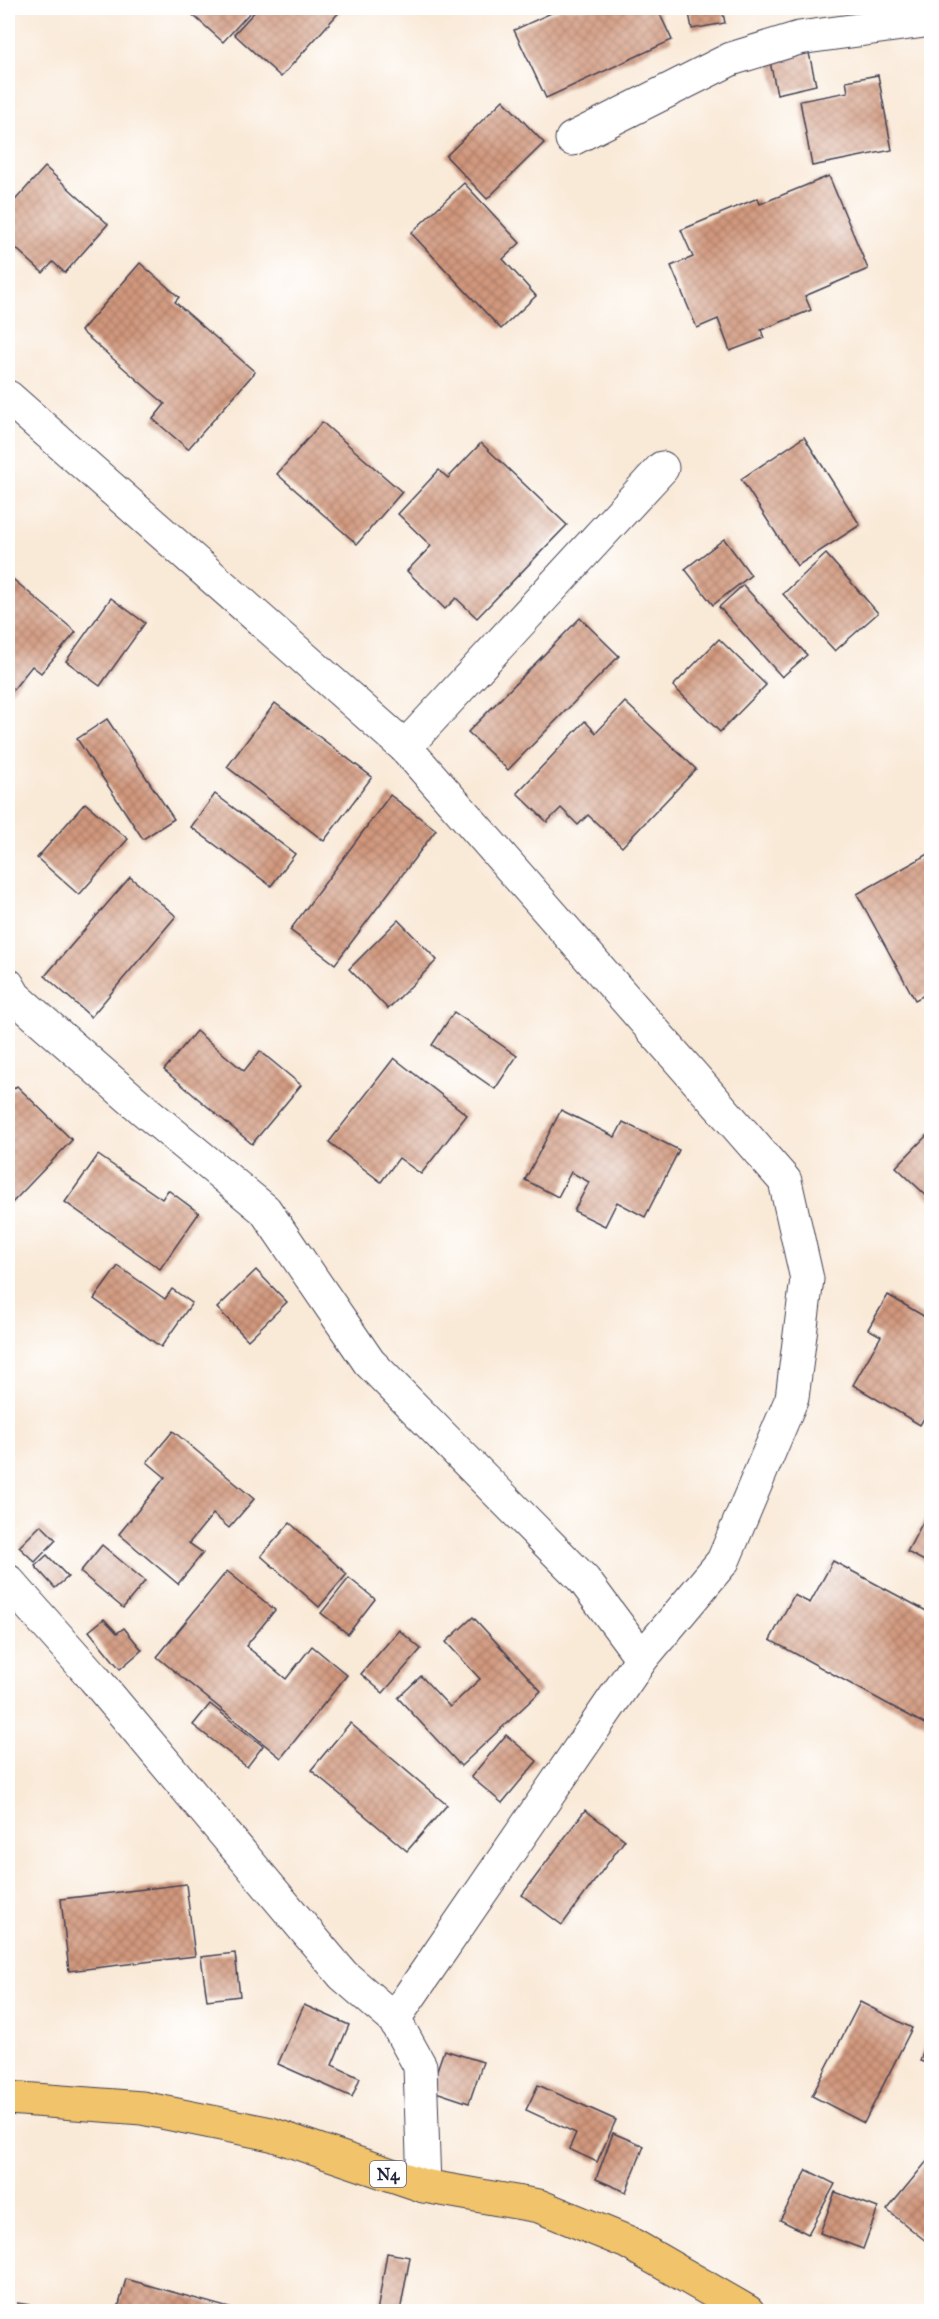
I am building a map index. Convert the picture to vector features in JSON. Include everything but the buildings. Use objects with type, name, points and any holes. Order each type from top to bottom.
[{"type":"highway","name":"N4","points":[[8,2098],[142,2108],[271,2134],[423,2186],[539,2206],[627,2242],[748,2312]]},
{"type":"street","points":[[572,139],[731,59],[799,38],[932,20]]},
{"type":"street","points":[[8,400],[405,747],[785,1181],[807,1279],[792,1398],[723,1561],[642,1658],[394,2019]]},
{"type":"street","points":[[405,747],[662,468]]},
{"type":"street","points":[[8,985],[15,997],[144,1110],[265,1210],[369,1362],[584,1580],[642,1658]]},
{"type":"street","points":[[8,1581],[94,1678],[343,1975],[394,2019],[420,2066],[423,2186]]}]
